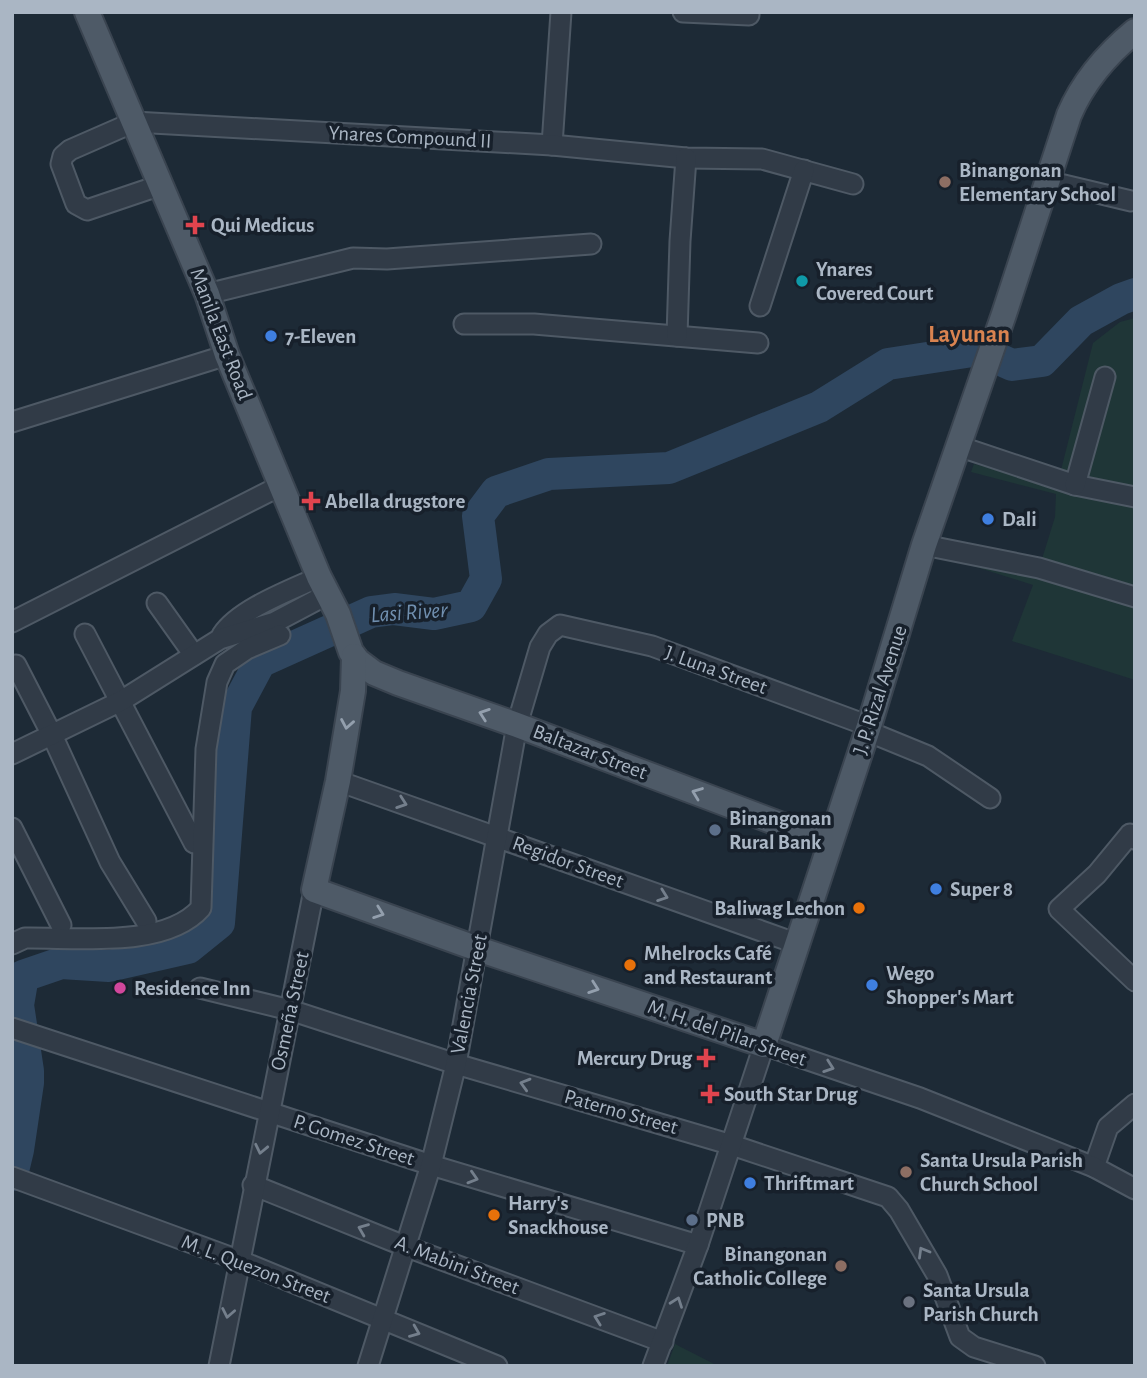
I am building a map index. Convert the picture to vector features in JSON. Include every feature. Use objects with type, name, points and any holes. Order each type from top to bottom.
[{"type":"main road","name":"Manila East Road","points":[[87,12],[161,185],[206,294],[227,355],[354,656]]},
{"type":"main road","name":"J. P. Rizal Avenue","points":[[764,1045],[799,944],[924,545],[1074,101],[1097,68],[1135,31]]},
{"type":"main road","name":"Baltazar Street","points":[[354,656],[369,670],[386,679],[517,725],[830,843]]},
{"type":"main road","name":"Osmeña Street","points":[[314,890],[338,781],[353,691],[354,656]]},
{"type":"main road","name":"M. H. del Pilar Street","points":[[314,890],[478,949],[764,1045]]},
{"type":"street","points":[[552,145],[561,12]]},
{"type":"street","points":[[683,12],[749,15],[749,12]]},
{"type":"street","name":"Ynares Compound II","points":[[134,122],[552,145],[686,158],[762,159],[853,184]]},
{"type":"street","points":[[134,122],[70,150],[63,156],[61,164],[76,204],[86,210],[161,185]]},
{"type":"street","points":[[677,336],[686,158]]},
{"type":"street","points":[[760,306],[804,170]]},
{"type":"street","points":[[1047,181],[1131,201]]},
{"type":"street","points":[[206,294],[353,258],[387,259],[591,244]]},
{"type":"street","points":[[464,324],[534,324],[758,343]]},
{"type":"street","points":[[12,422],[227,355]]},
{"type":"street","points":[[1075,485],[1105,377]]},
{"type":"street","points":[[958,446],[1075,485],[1135,497]]},
{"type":"street","points":[[12,622],[282,485]]},
{"type":"street","points":[[924,545],[1039,568],[1135,597]]},
{"type":"street","points":[[157,603],[194,655]]},
{"type":"street","points":[[12,754],[121,701],[220,639],[227,628],[262,603],[332,604]]},
{"type":"street","name":"J. Luna Street","points":[[560,625],[652,646],[868,728],[928,756],[990,798]]},
{"type":"street","name":"Valencia Street","points":[[368,1366],[431,1165],[456,1064],[517,725],[540,647],[548,634],[560,625]]},
{"type":"street","points":[[85,634],[194,844]]},
{"type":"street","points":[[12,944],[25,938],[122,939],[176,926],[192,919],[201,908],[206,750],[217,682],[225,664],[247,649],[280,635]]},
{"type":"street","points":[[16,665],[52,735],[110,862],[146,921]]},
{"type":"street","name":"Regidor Street","points":[[338,781],[799,944]]},
{"type":"street","points":[[1135,839],[1130,834],[1097,874],[1059,909],[1135,981]]},
{"type":"street","points":[[14,836],[61,925]]},
{"type":"street","name":"Osmeña Street","points":[[219,1366],[238,1260],[314,890]]},
{"type":"street","name":"Paterno Street","points":[[200,988],[290,1010],[456,1064],[732,1145],[887,1196],[899,1210],[937,1275],[960,1337],[974,1347],[1035,1366]]},
{"type":"street","name":"P. Gomez Street","points":[[17,1030],[431,1165],[698,1244]]},
{"type":"street","name":"J. P. Rizal Avenue","points":[[653,1366],[698,1244],[764,1045]]},
{"type":"street","name":"M. H. del Pilar Street","points":[[764,1045],[920,1098],[1094,1167],[1135,1189]]},
{"type":"street","points":[[1094,1167],[1108,1127],[1135,1104]]},
{"type":"street","name":"M. L. Quezon Street","points":[[15,1178],[238,1260],[497,1366]]},
{"type":"street","name":"A. Mabini Street","points":[[253,1185],[407,1247],[663,1342]]},
{"type":"green space","points":[[1135,318],[1135,680],[1012,641],[1033,585],[935,554],[1037,575],[1055,517],[1056,494],[971,472],[974,464],[1057,486],[1093,343],[1120,322]]},
{"type":"green space","points":[[675,1344],[716,1365],[719,1366],[667,1366]]},
{"type":"waterway","name":"Lasi River","points":[[12,1175],[28,1083],[18,1005],[23,976],[61,963],[109,966],[188,948],[219,923],[236,707],[260,662],[371,612],[394,609],[434,614],[471,606],[486,579],[478,516],[496,492],[549,474],[669,468],[819,407],[888,364],[979,350],[1012,365],[1042,361],[1081,321],[1135,294]]},
{"type":"place","name":"Binangonan Elementary School","points":[[945,182]]},
{"type":"place","name":"Qui Medicus","points":[[195,225]]},
{"type":"place","name":"Ynares Covered Court","points":[[802,281]]},
{"type":"place","name":"7-Eleven","points":[[271,336]]},
{"type":"place","name":"Abella drugstore","points":[[311,501]]},
{"type":"place","name":"Dali","points":[[988,519]]},
{"type":"place","name":"Binangonan Rural Bank","points":[[715,830]]},
{"type":"place","name":"Super 8","points":[[936,889]]},
{"type":"place","name":"Baliwag Lechon","points":[[859,908]]},
{"type":"place","name":"Mhelrocks Café and Restaurant","points":[[630,965]]},
{"type":"place","name":"Wego Shopper's Mart","points":[[872,985]]},
{"type":"place","name":"Residence Inn","points":[[120,988]]},
{"type":"place","name":"Mercury Drug","points":[[706,1058]]},
{"type":"place","name":"South Star Drug","points":[[710,1094]]},
{"type":"place","name":"Santa Ursula Parish Church School","points":[[906,1172]]},
{"type":"place","name":"Thriftmart","points":[[750,1183]]},
{"type":"place","name":"Harry's Snackhouse","points":[[494,1215]]},
{"type":"place","name":"PNB","points":[[692,1220]]},
{"type":"place","name":"Binangonan Catholic College","points":[[841,1266]]},
{"type":"place","name":"Santa Ursula Parish Church","points":[[909,1302]]},
{"type":"district","name":"Layunan","points":[[969,335]]}]
